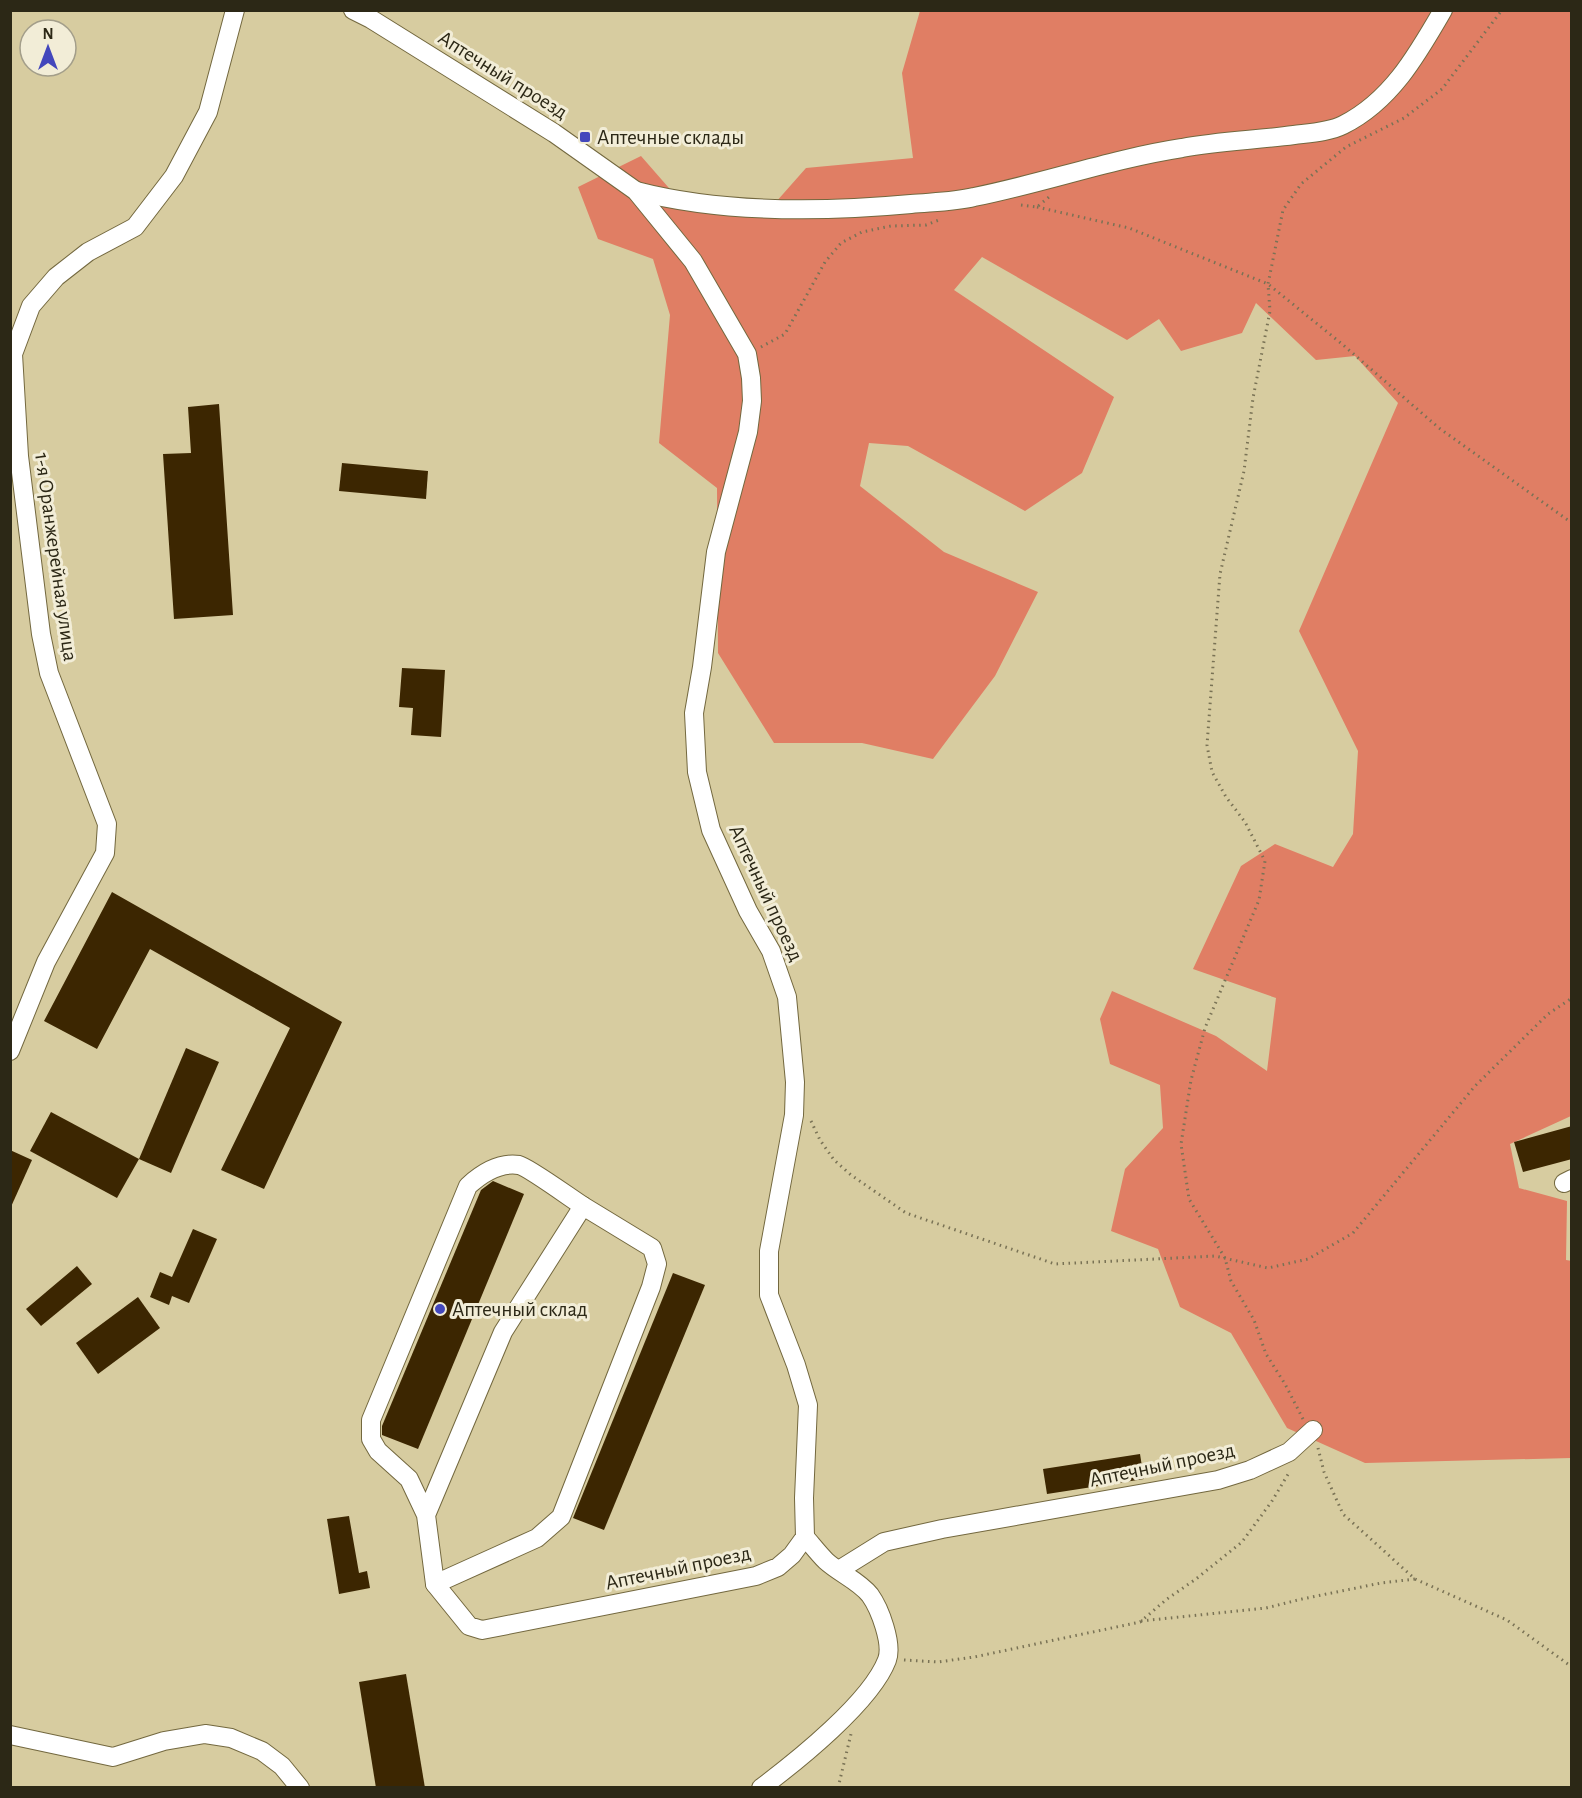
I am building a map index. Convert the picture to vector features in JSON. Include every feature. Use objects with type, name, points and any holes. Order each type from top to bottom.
[{"type":"street","name":"1-я Оранжерейная улица","points":[[10,1051],[46,962],[105,853],[107,824],[48,673],[19,456],[13,354],[31,306],[56,277],[88,252],[135,227],[174,176],[208,112],[235,10]]},
{"type":"street","name":"Аптечный проезд","points":[[353,10],[554,133],[636,191],[693,261],[747,354],[752,401],[748,432],[716,552],[694,713],[697,772],[711,830],[748,911],[771,951],[787,997],[795,1082],[794,1115],[769,1251],[768,1271],[769,1295],[796,1365],[808,1405],[804,1498],[805,1537],[792,1556],[778,1567],[756,1576],[482,1630],[469,1626],[435,1584]]},
{"type":"street","points":[[636,191],[665,199],[748,207],[861,208],[972,198],[1116,160],[1161,151],[1201,144],[1312,132],[1341,126],[1368,110],[1388,92],[1405,71],[1443,10]]},
{"type":"street","points":[[520,1165],[583,1206],[652,1248],[657,1264],[651,1287],[579,1474],[561,1517],[537,1538],[435,1584],[426,1515],[409,1479],[378,1451],[371,1438],[372,1419],[468,1186],[482,1173],[500,1166],[520,1165]]},
{"type":"street","points":[[426,1515],[503,1332],[583,1206]]},
{"type":"street","name":"Аптечный проезд","points":[[838,1570],[884,1542],[942,1529],[1218,1480],[1250,1470],[1289,1452],[1313,1430]]},
{"type":"street","points":[[761,1788],[785,1770],[858,1702],[870,1688],[888,1659],[881,1614],[869,1594],[827,1562],[805,1537]]},
{"type":"street","points":[[10,1735],[113,1758],[164,1741],[205,1734],[231,1738],[262,1751],[282,1766],[300,1788]]},
{"type":"path","points":[[1502,10],[1442,88],[1404,118],[1346,147],[1301,184],[1283,210],[1268,284],[1270,311],[1253,398],[1244,471],[1220,574],[1207,745],[1212,772],[1226,797],[1245,822],[1265,861],[1259,900],[1205,1028],[1191,1080],[1181,1144],[1189,1199],[1225,1258],[1232,1281],[1254,1320],[1266,1354],[1285,1384],[1300,1415],[1313,1430],[1324,1472],[1343,1514],[1415,1579],[1507,1620],[1572,1667]]},
{"type":"path","points":[[1037,207],[1050,196]]},
{"type":"path","points":[[1012,205],[1037,207],[1129,228],[1268,284],[1439,428],[1572,523]]},
{"type":"path","points":[[747,354],[785,334],[825,262],[840,243],[862,232],[891,226],[926,225],[945,218]]},
{"type":"path","points":[[811,1121],[834,1160],[851,1175],[906,1213],[1055,1264],[1215,1256],[1268,1268],[1308,1259],[1353,1233],[1475,1086],[1548,1014],[1572,998]]},
{"type":"path","points":[[1140,1622],[1242,1542],[1272,1501],[1291,1469]]},
{"type":"path","points":[[888,1659],[938,1662],[974,1657],[1140,1622],[1266,1608],[1314,1596],[1415,1579]]},
{"type":"path","points":[[838,1788],[851,1733]]},
{"type":"shaded area","points":[[920,11],[1571,11],[1571,1116],[1510,1144],[1519,1188],[1567,1201],[1566,1260],[1572,1261],[1571,1458],[1365,1463],[1287,1428],[1231,1333],[1180,1307],[1158,1249],[1111,1231],[1125,1169],[1163,1128],[1160,1085],[1110,1064],[1100,1019],[1112,991],[1216,1036],[1267,1071],[1276,998],[1193,969],[1241,866],[1275,844],[1333,867],[1353,834],[1358,751],[1299,631],[1398,403],[1355,356],[1316,360],[1256,303],[1242,333],[1181,351],[1159,319],[1127,340],[982,257],[954,290],[1114,397],[1082,473],[1025,511],[908,446],[869,443],[860,486],[944,552],[1038,592],[995,676],[933,759],[862,743],[774,743],[718,653],[717,488],[659,443],[670,315],[653,259],[598,239],[578,187],[641,156],[689,211],[768,211],[806,168],[913,158],[902,73]]},
{"type":"building","points":[[219,404],[233,615],[174,619],[163,454],[191,453],[188,407]]},
{"type":"building","points":[[342,463],[428,471],[426,499],[339,491]]},
{"type":"building","points":[[402,668],[445,670],[441,737],[411,735],[413,708],[399,707]]},
{"type":"building","points":[[112,892],[342,1022],[264,1189],[221,1170],[290,1028],[150,949],[97,1049],[44,1021]]},
{"type":"building","points":[[186,1048],[219,1062],[171,1173],[139,1159]]},
{"type":"building","points":[[51,1112],[139,1159],[117,1198],[30,1151]]},
{"type":"building","points":[[1572,1126],[1572,1159],[1523,1172],[1514,1142]]},
{"type":"building","points":[[10,1150],[32,1160],[10,1209]]},
{"type":"building","points":[[493,1181],[524,1194],[418,1449],[382,1435],[382,1426],[481,1190]]},
{"type":"building","points":[[193,1229],[217,1239],[189,1303],[172,1296],[169,1305],[150,1297],[160,1272],[172,1277]]},
{"type":"building","points":[[77,1266],[92,1284],[41,1326],[26,1309]]},
{"type":"building","points":[[673,1273],[705,1285],[604,1530],[573,1518]]},
{"type":"building","points":[[138,1297],[160,1328],[98,1374],[76,1343]]},
{"type":"building","points":[[1140,1454],[1144,1479],[1047,1494],[1043,1469]]},
{"type":"building","points":[[349,1516],[359,1573],[367,1571],[370,1588],[339,1594],[327,1519]]},
{"type":"building","points":[[406,1674],[425,1788],[376,1788],[359,1682]]},
{"type":"place","name":"Аптечные склады","points":[[585,137]]},
{"type":"place","name":"Аптечный склад","points":[[440,1309]]}]
